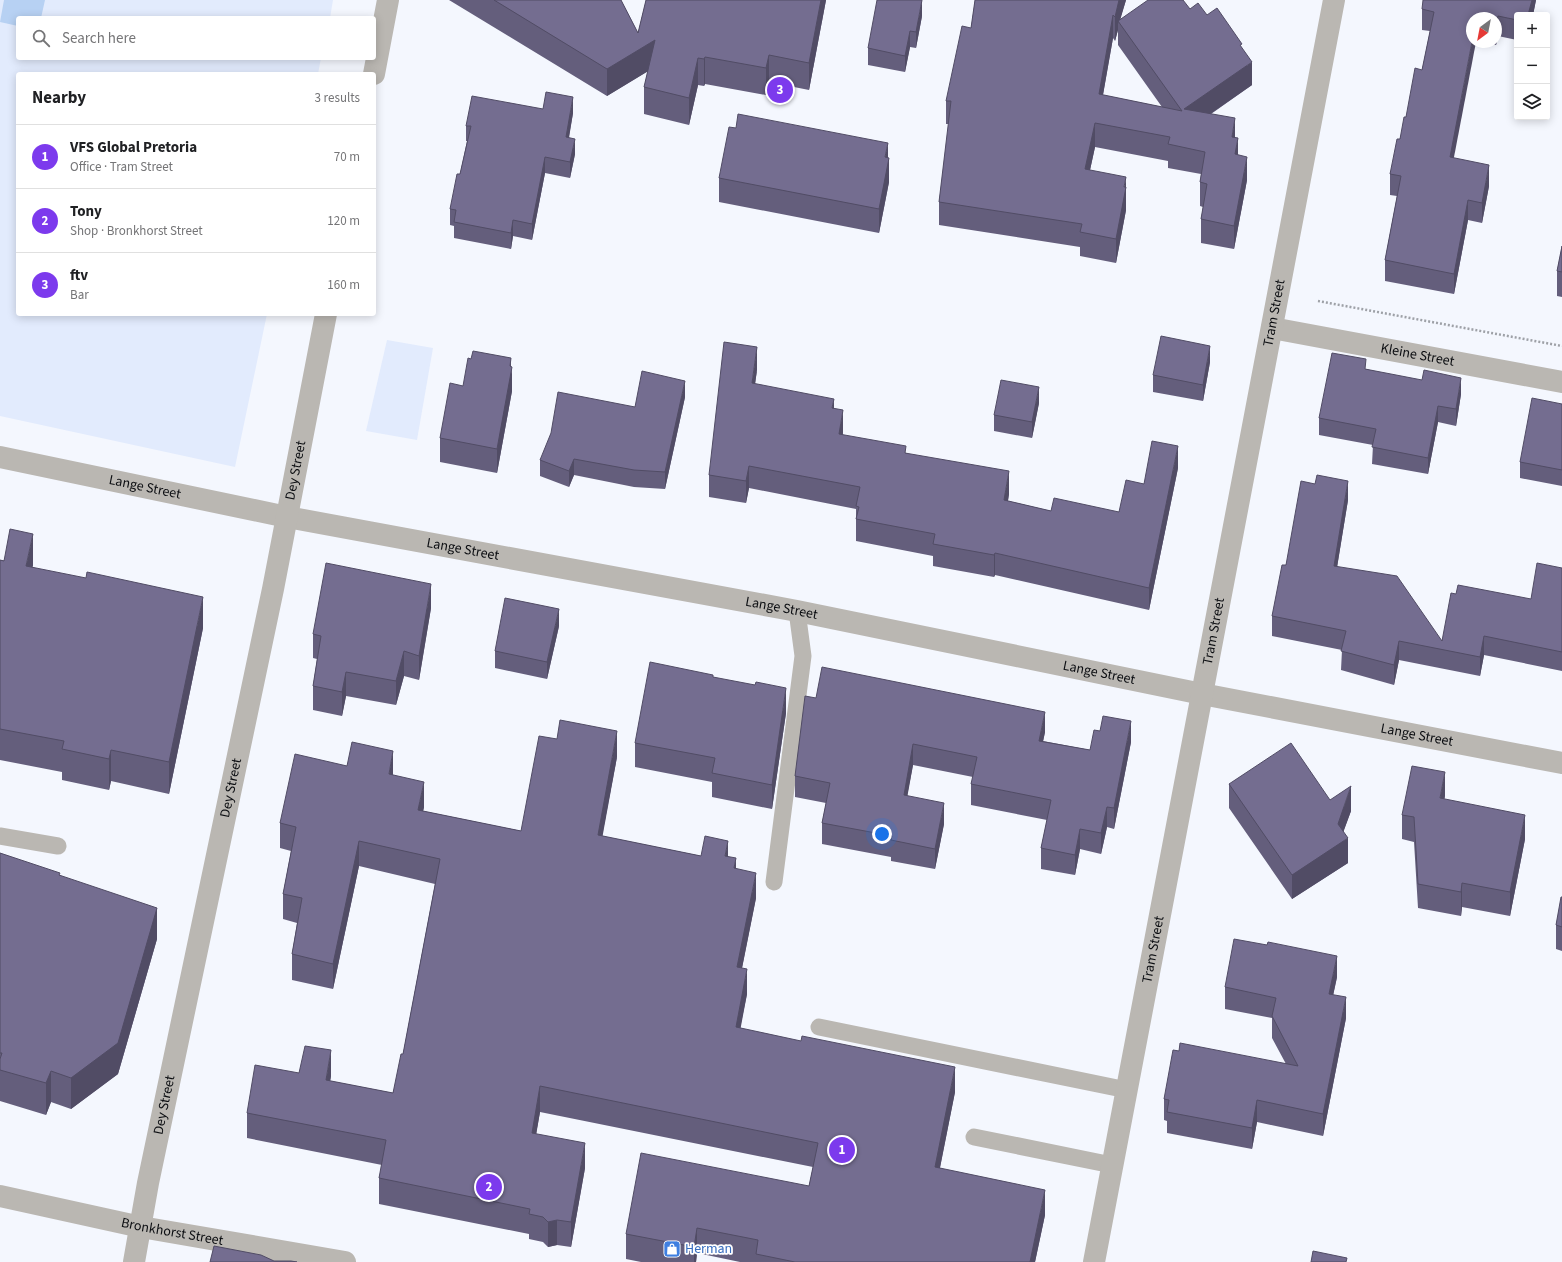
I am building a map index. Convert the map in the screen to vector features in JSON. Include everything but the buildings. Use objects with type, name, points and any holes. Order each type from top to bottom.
[{"type":"street","points":[[374,72],[388,0]]},
{"type":"street","name":"Tram Street","points":[[1094,1262],[1334,0]]},
{"type":"street","name":"Dey Street","points":[[134,1262],[148,1183],[287,517],[326,316]]},
{"type":"street","name":"Kleine Street","points":[[1272,328],[1562,382]]},
{"type":"street","name":"Lange Street","points":[[0,457],[287,517],[797,611],[1202,694],[1562,764]]},
{"type":"street","name":"Bronkhorst Street","points":[[0,1196],[140,1227],[345,1262]]},
{"type":"lane","points":[[774,882],[803,656],[797,611]]},
{"type":"lane","points":[[0,836],[58,846]]},
{"type":"lane","points":[[819,1027],[1127,1090]]},
{"type":"lane","points":[[974,1137],[1112,1165]]},
{"type":"path","points":[[1318,301],[1562,346]]},
{"type":"shaded area","points":[[0,0],[333,0],[330,16],[16,16],[16,60],[321,60],[318,72],[16,72],[16,316],[267,316],[235,467],[0,416]]},
{"type":"shaded area","points":[[387,340],[433,348],[417,440],[366,431]]},
{"type":"water","points":[[4,0],[45,0],[41,16],[16,16],[16,26],[0,22]]},
{"type":"place","name":"ftv","points":[[780,90]]},
{"type":"place","name":"VFS Global Pretoria","points":[[842,1150]]},
{"type":"place","name":"Tony","points":[[489,1187]]},
{"type":"place","name":"Herman","points":[[672,1249]]}]
